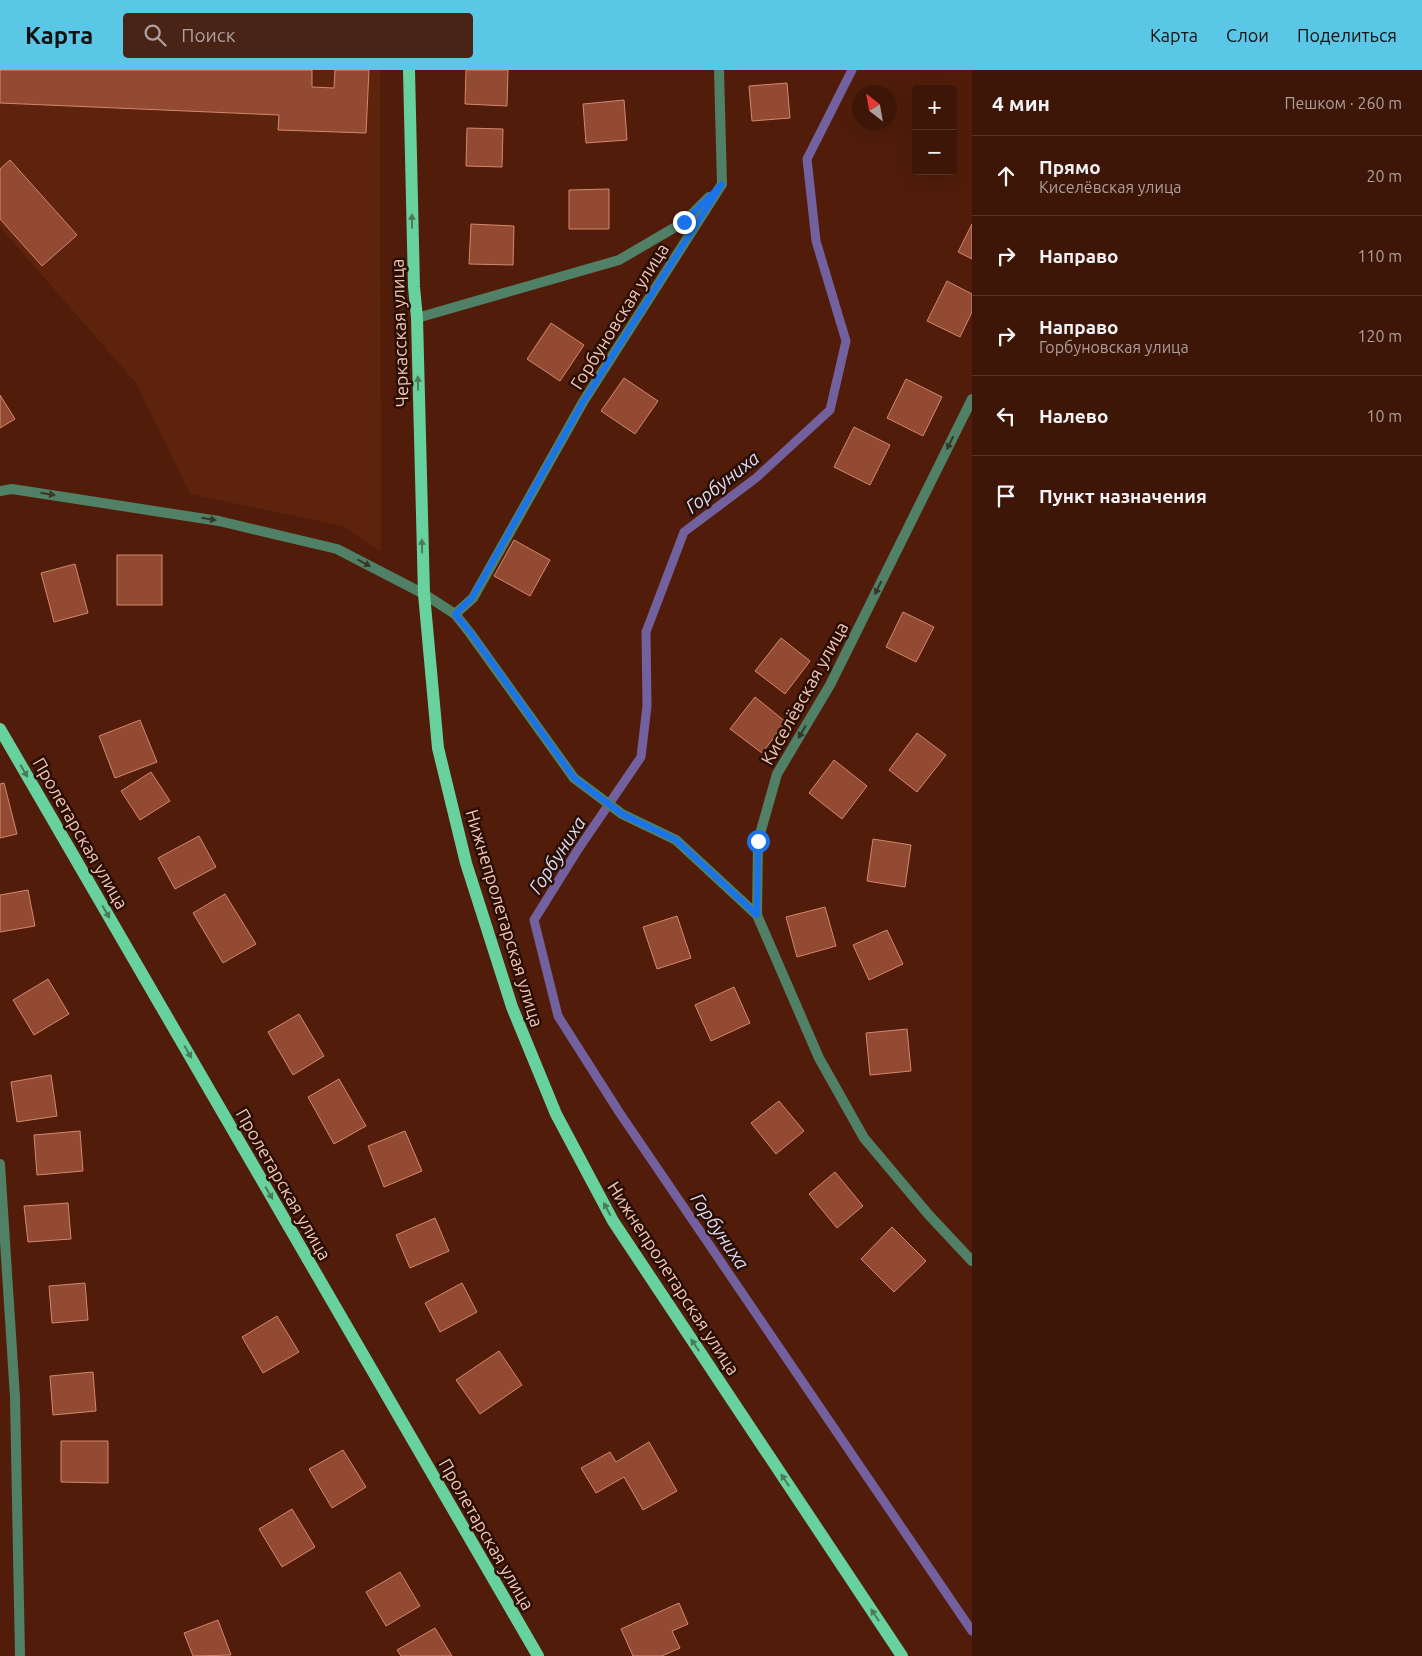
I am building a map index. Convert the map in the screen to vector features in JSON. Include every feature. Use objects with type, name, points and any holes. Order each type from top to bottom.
[{"type":"main road","name":"Черкасская улица","points":[[409,70],[424,594]]},
{"type":"main road","name":"Нижнепролетарская улица","points":[[424,594],[438,748],[466,863],[512,1007],[556,1114],[613,1221],[902,1656]]},
{"type":"main road","name":"Пролетарская улица","points":[[0,729],[538,1656]]},
{"type":"street","points":[[417,318],[619,260],[684,222],[722,184],[720,70]]},
{"type":"street","name":"Горбуновская улица","points":[[455,614],[472,598],[583,402],[722,184]]},
{"type":"street","name":"Киселёвская улица","points":[[972,399],[830,685],[777,774],[758,841],[757,915],[819,1058],[864,1138],[928,1214],[972,1261]]},
{"type":"street","points":[[0,491],[12,489],[219,520],[337,549],[424,594],[455,614],[470,632],[574,778],[622,814],[676,840],[757,915]]},
{"type":"street","points":[[0,1164],[3,1272],[15,1397],[20,1656]]},
{"type":"shaded area","points":[[0,70],[380,70],[381,552],[343,526],[190,494],[136,383],[0,227]]},
{"type":"building","points":[[0,70],[312,70],[312,87],[334,88],[335,70],[369,70],[366,133],[278,130],[279,115],[0,103]]},
{"type":"building","points":[[466,70],[508,70],[507,106],[465,104]]},
{"type":"building","points":[[787,83],[790,118],[752,121],[749,86]]},
{"type":"building","points":[[624,100],[627,140],[586,143],[583,104]]},
{"type":"building","points":[[467,128],[503,129],[502,167],[466,166]]},
{"type":"building","points":[[10,160],[77,235],[42,266],[0,219],[0,169]]},
{"type":"building","points":[[609,189],[609,229],[569,229],[569,190]]},
{"type":"building","points":[[471,224],[514,226],[513,265],[469,264]]},
{"type":"building","points":[[972,224],[972,259],[958,252]]},
{"type":"building","points":[[947,281],[972,294],[972,312],[960,337],[927,321]]},
{"type":"building","points":[[551,323],[584,345],[560,381],[527,359]]},
{"type":"building","points":[[624,378],[658,401],[635,434],[601,411]]},
{"type":"building","points":[[906,379],[942,397],[923,436],[887,418]]},
{"type":"building","points":[[0,395],[15,419],[0,428]]},
{"type":"building","points":[[854,427],[890,445],[870,485],[834,467]]},
{"type":"building","points":[[514,540],[550,560],[530,596],[494,576]]},
{"type":"building","points":[[117,555],[162,555],[162,605],[117,605]]},
{"type":"building","points":[[75,564],[88,613],[54,622],[41,573]]},
{"type":"building","points":[[903,612],[934,627],[916,662],[886,647]]},
{"type":"building","points":[[781,638],[810,661],[785,694],[755,671]]},
{"type":"building","points":[[755,697],[786,722],[762,753],[730,729]]},
{"type":"building","points":[[140,720],[157,762],[115,778],[99,736]]},
{"type":"building","points":[[917,733],[946,755],[917,792],[889,770]]},
{"type":"building","points":[[834,760],[867,786],[842,819],[809,793]]},
{"type":"building","points":[[151,772],[170,801],[140,820],[121,791]]},
{"type":"building","points":[[4,783],[17,834],[0,838],[0,784]]},
{"type":"building","points":[[199,836],[216,867],[175,889],[158,858]]},
{"type":"building","points":[[873,839],[911,845],[905,887],[867,881]]},
{"type":"building","points":[[28,890],[35,926],[0,932],[0,895]]},
{"type":"building","points":[[225,894],[256,944],[223,963],[193,913]]},
{"type":"building","points":[[825,907],[836,946],[797,957],[786,917]]},
{"type":"building","points":[[677,916],[691,958],[657,969],[643,927]]},
{"type":"building","points":[[887,930],[903,964],[869,980],[853,945]]},
{"type":"building","points":[[48,979],[69,1014],[34,1035],[13,1000]]},
{"type":"building","points":[[734,987],[750,1023],[711,1041],[695,1005]]},
{"type":"building","points":[[299,1014],[324,1056],[293,1075],[268,1032]]},
{"type":"building","points":[[907,1029],[911,1071],[870,1075],[866,1033]]},
{"type":"building","points":[[51,1075],[57,1116],[17,1122],[11,1082]]},
{"type":"building","points":[[339,1079],[366,1126],[334,1144],[308,1097]]},
{"type":"building","points":[[779,1101],[804,1131],[776,1154],[751,1123]]},
{"type":"building","points":[[80,1131],[83,1171],[37,1175],[34,1135]]},
{"type":"building","points":[[405,1131],[422,1171],[384,1187],[368,1146]]},
{"type":"building","points":[[835,1172],[863,1206],[837,1228],[809,1194]]},
{"type":"building","points":[[68,1203],[71,1239],[28,1242],[24,1206]]},
{"type":"building","points":[[435,1218],[449,1251],[410,1268],[396,1235]]},
{"type":"building","points":[[892,1227],[926,1261],[894,1292],[861,1259]]},
{"type":"building","points":[[85,1283],[88,1320],[52,1323],[49,1286]]},
{"type":"building","points":[[462,1283],[477,1312],[440,1332],[425,1303]]},
{"type":"building","points":[[277,1316],[299,1352],[263,1373],[242,1337]]},
{"type":"building","points":[[499,1351],[522,1385],[480,1414],[456,1380]]},
{"type":"building","points":[[93,1372],[96,1411],[53,1415],[50,1376]]},
{"type":"building","points":[[61,1441],[108,1441],[108,1483],[61,1482]]},
{"type":"building","points":[[649,1442],[677,1491],[643,1510],[624,1477],[596,1493],[581,1468],[610,1452],[616,1462]]},
{"type":"building","points":[[343,1450],[366,1487],[332,1508],[309,1469]]},
{"type":"building","points":[[292,1509],[315,1547],[282,1567],[259,1529]]},
{"type":"building","points":[[400,1572],[420,1606],[386,1626],[366,1592]]},
{"type":"building","points":[[679,1603],[688,1624],[672,1631],[680,1648],[662,1656],[633,1656],[621,1629]]},
{"type":"building","points":[[218,1620],[231,1655],[193,1656],[184,1633]]},
{"type":"building","points":[[435,1628],[452,1656],[401,1656],[397,1650]]},
{"type":"waterway","name":"Горбуниха","points":[[852,70],[807,159],[816,241],[846,341],[830,410],[756,478],[684,532],[646,632],[647,706],[641,757],[577,851],[534,920],[558,1016],[619,1112],[972,1631]]},
{"type":"route","points":[[684,222],[722,184],[583,402],[472,598],[455,614],[470,632],[574,778],[622,814],[676,840],[757,915],[758,841]]}]
